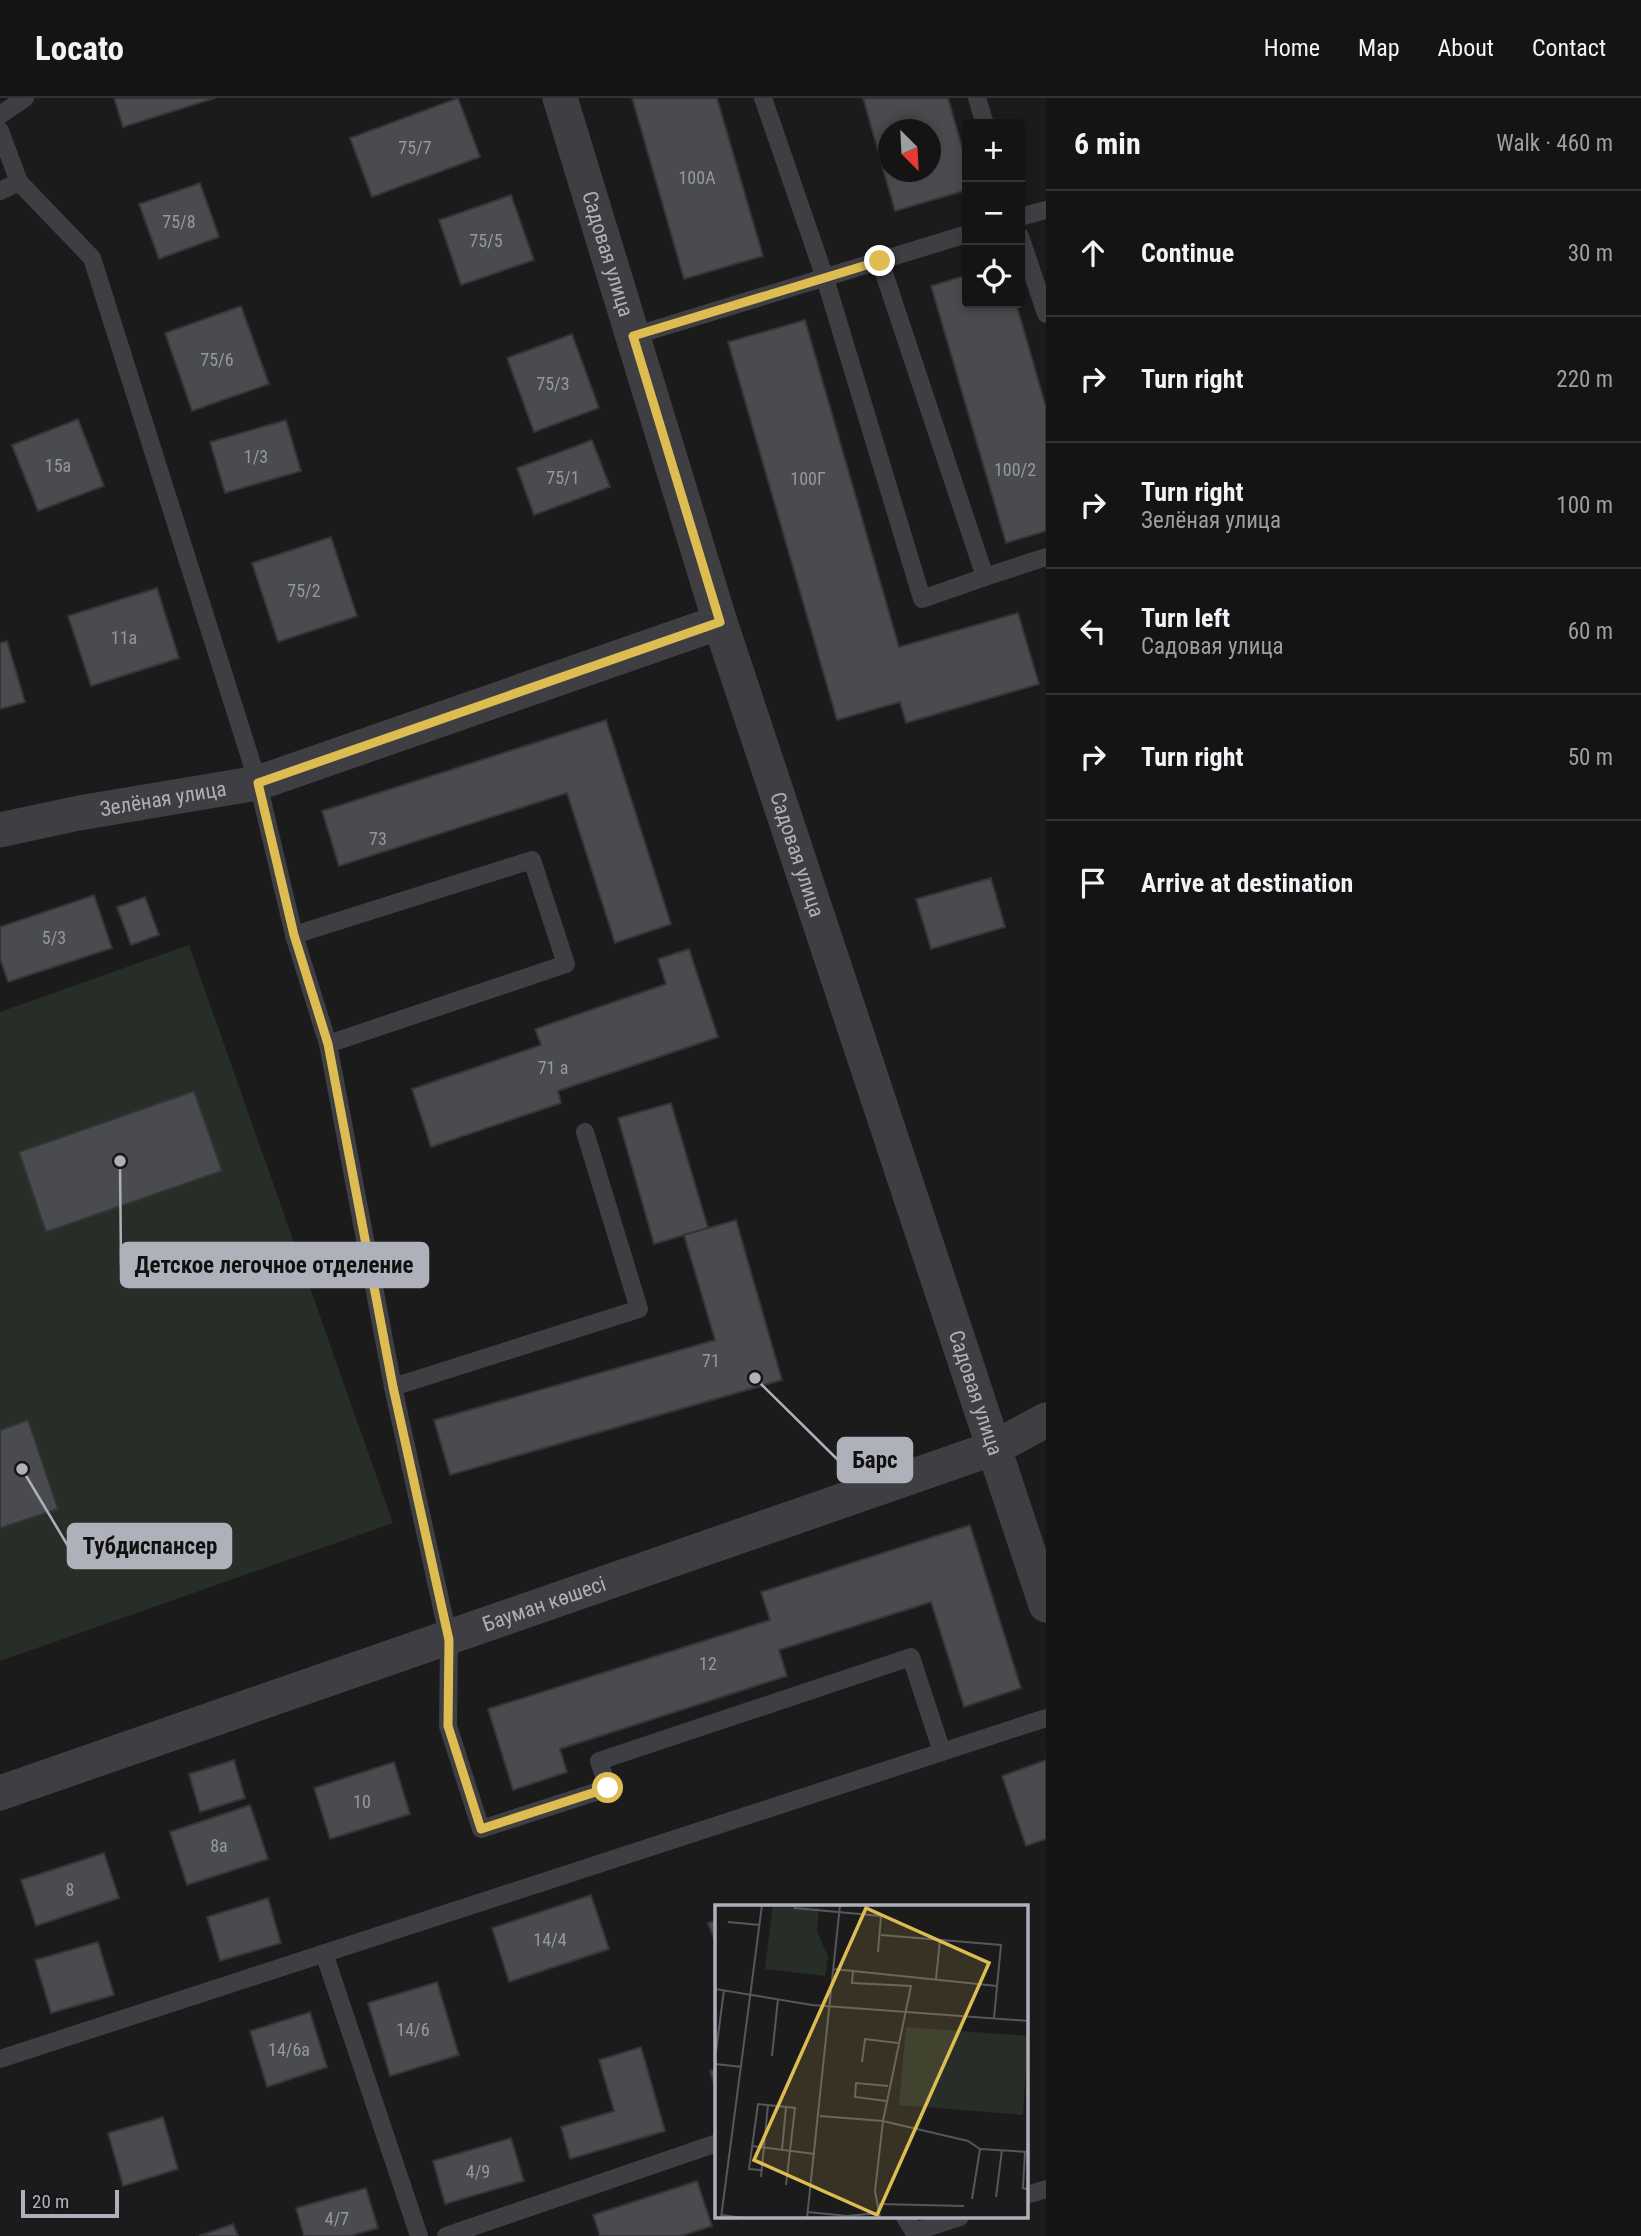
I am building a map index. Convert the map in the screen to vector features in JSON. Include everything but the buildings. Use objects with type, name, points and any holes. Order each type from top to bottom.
[{"type":"street","name":"Садовая улица","points":[[560,98],[720,622],[1046,1605]]},
{"type":"street","name":"Зелёная улица","points":[[0,830],[79,813],[258,783],[720,622]]},
{"type":"street","name":"Бауман көшесі","points":[[0,1793],[449,1640],[994,1448],[1046,1420]]},
{"type":"lane","points":[[0,116],[25,98]]},
{"type":"lane","points":[[763,98],[825,278],[922,599],[1046,557]]},
{"type":"lane","points":[[977,98],[983,119]]},
{"type":"lane","points":[[0,131],[19,182],[92,258],[258,783],[294,935],[328,1044],[393,1387],[449,1640],[448,1726],[481,1829],[608,1788],[599,1761],[911,1657],[942,1752]]},
{"type":"lane","points":[[0,191],[19,182]]},
{"type":"lane","points":[[1025,216],[1046,210]]},
{"type":"lane","points":[[633,336],[962,236]]},
{"type":"lane","points":[[1023,245],[1046,314]]},
{"type":"lane","points":[[880,261],[985,577]]},
{"type":"lane","points":[[294,935],[532,860],[566,964],[328,1044]]},
{"type":"lane","points":[[393,1387],[639,1309],[585,1132]]},
{"type":"lane","points":[[0,2059],[1046,1718]]},
{"type":"lane","points":[[324,1954],[419,2236]]},
{"type":"lane","points":[[446,2236],[715,2144]]},
{"type":"lane","points":[[1028,2195],[1046,2189]]},
{"type":"lane","points":[[906,2218],[914,2232],[957,2218]]},
{"type":"shaded area","points":[[189,945],[393,1523],[0,1661],[0,1012]]},
{"type":"place","name":"Детское легочное отделение","points":[[120,1161]]},
{"type":"place","name":"Барс","points":[[755,1378]]},
{"type":"place","name":"Тубдиспансер","points":[[22,1469]]},
{"type":"route","points":[[608,1788],[481,1829],[448,1726],[449,1640],[393,1387],[328,1044],[294,935],[258,783],[720,622],[633,336],[880,261]]}]
